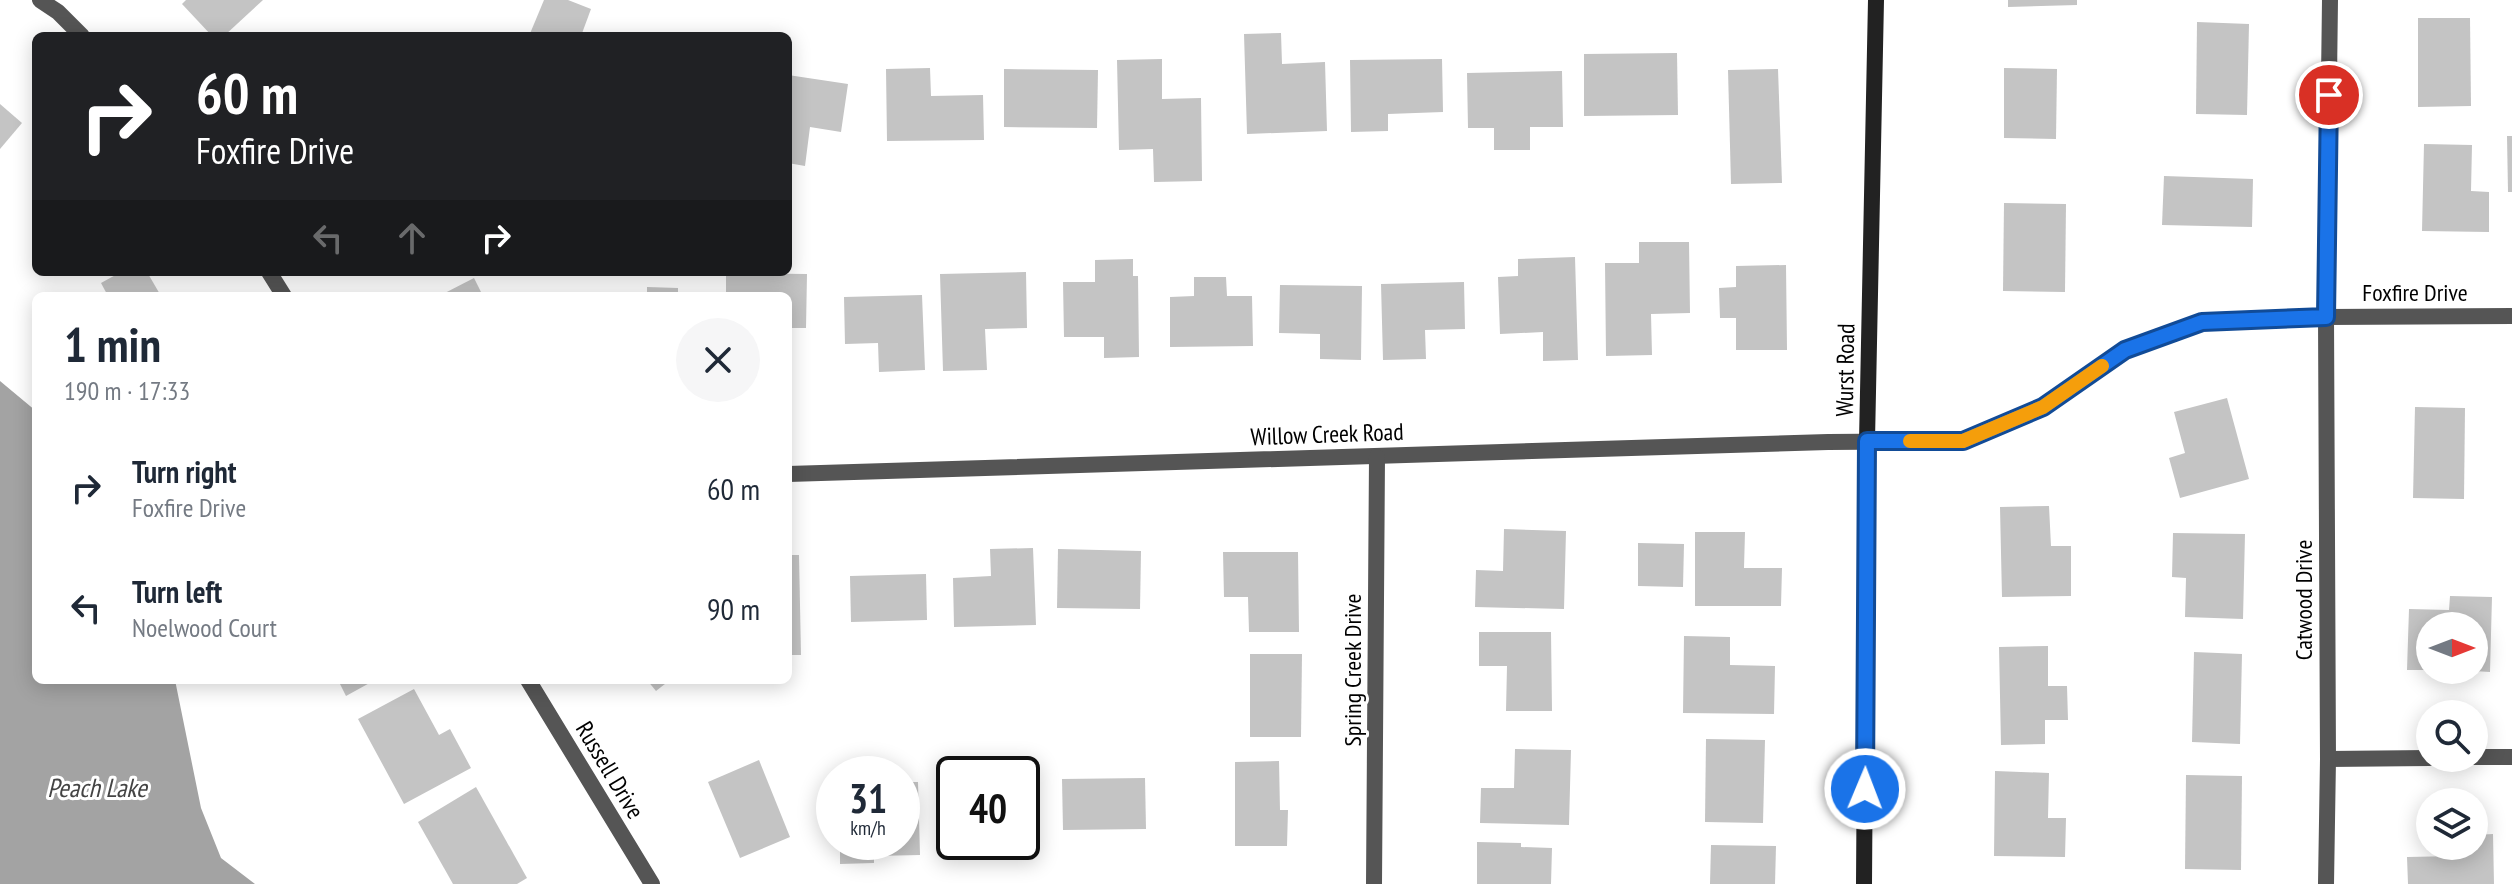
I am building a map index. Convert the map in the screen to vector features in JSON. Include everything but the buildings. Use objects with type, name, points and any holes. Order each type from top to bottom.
[{"type":"street","points":[[40,0],[58,12],[78,32]]},
{"type":"street","name":"Wurst Road","points":[[1864,884],[1867,441],[1876,0]]},
{"type":"street","name":"Catwood Drive","points":[[2326,884],[2326,317],[2330,0]]},
{"type":"street","name":"Foxfire Drive","points":[[1867,441],[1963,441],[2043,407],[2125,350],[2202,322],[2326,317],[2512,316]]},
{"type":"street","name":"Willow Creek Road","points":[[792,474],[1867,441]]},
{"type":"street","name":"Spring Creek Drive","points":[[1374,884],[1377,457]]},
{"type":"street","name":"Russell Drive","points":[[530,684],[652,884]]},
{"type":"street","points":[[2488,757],[2512,757]]},
{"type":"street","points":[[2328,759],[2416,758]]},
{"type":"water","name":"Peach Lake","points":[[0,381],[32,408],[32,684],[176,684],[201,808],[221,858],[255,884],[0,884]]},
{"type":"slow traffic","points":[[1910,441],[1963,441],[2043,407],[2102,366]]},
{"type":"route","points":[[1865,789],[1867,441],[1963,441],[2043,407],[2125,350],[2202,322],[2326,317],[2329,95]]}]
